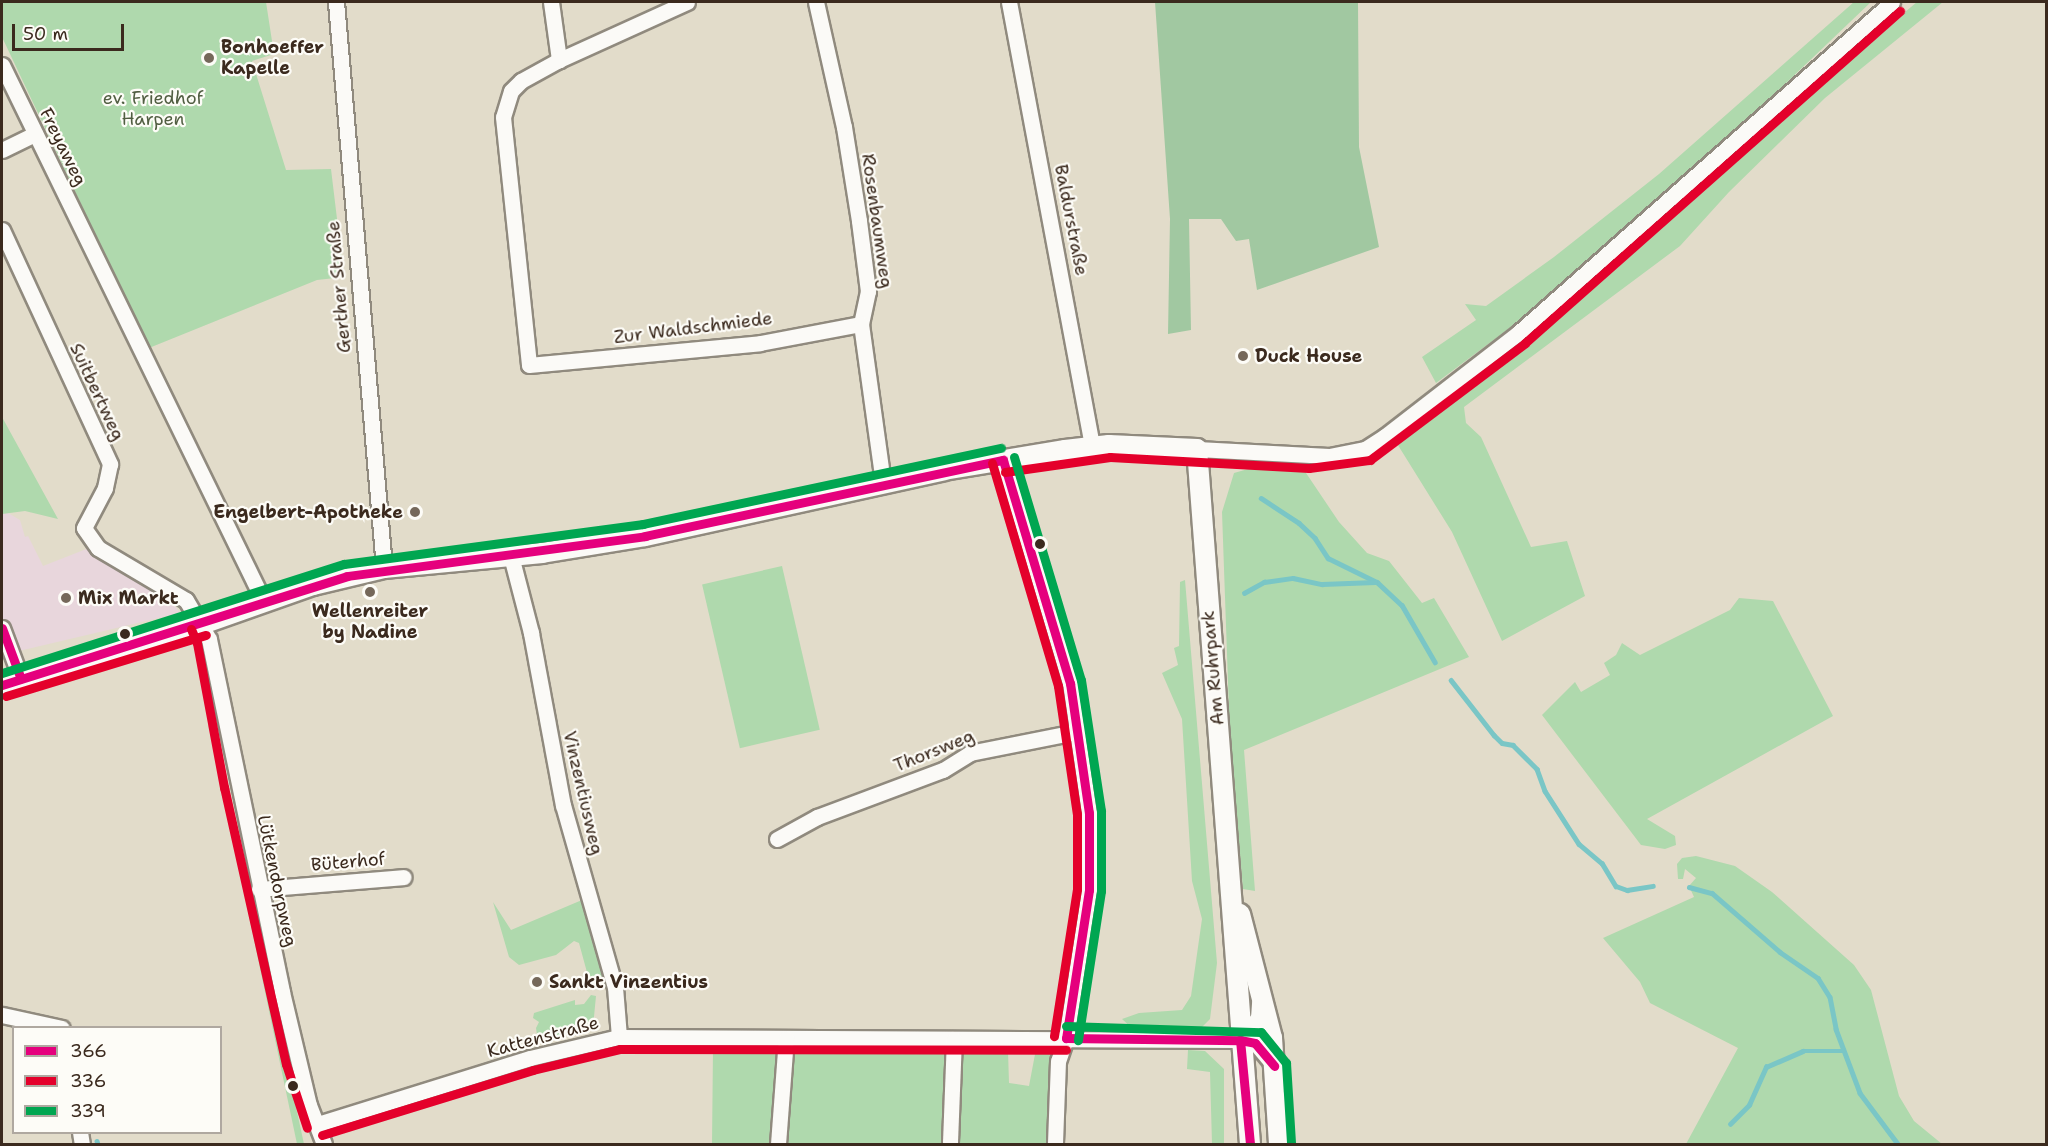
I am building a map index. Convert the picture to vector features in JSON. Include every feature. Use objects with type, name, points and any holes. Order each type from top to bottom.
[{"type":"main road","points":[[2,685],[202,624],[313,585],[384,568],[511,556],[645,536],[884,482],[1003,460],[1092,447],[1197,449]]},
{"type":"main road","name":"Am Ruhrpark","points":[[1197,449],[1232,886],[1230,919],[1250,1144]]},
{"type":"main road","name":"Am Ruhrpark","points":[[1232,886],[1259,983],[1274,1066],[1279,1144]]},
{"type":"street","name":"Gerther Straße","points":[[336,2],[384,568]]},
{"type":"street","points":[[551,2],[559,60],[687,2]]},
{"type":"street","name":"Rosenbaumweg","points":[[816,2],[842,116],[859,221],[868,291],[861,324],[884,482]]},
{"type":"street","name":"Baldurstraße","points":[[1009,2],[1092,447]]},
{"type":"street","points":[[1197,449],[1329,456],[1365,449],[1517,334],[1892,2]]},
{"type":"street","name":"Zur Waldschmiede","points":[[559,60],[516,86],[503,117],[529,365],[760,343],[861,324]]},
{"type":"street","name":"Freyaweg","points":[[2,65],[264,602]]},
{"type":"street","points":[[2,150],[35,134]]},
{"type":"street","name":"Suitbertweg","points":[[2,230],[110,464],[105,488],[84,528],[98,548],[186,600],[202,624]]},
{"type":"street","points":[[1003,460],[1070,683],[1080,731],[1089,813],[1089,890],[1066,1038],[1059,1061],[1055,1144]]},
{"type":"street","name":"Vinzentiusweg","points":[[511,556],[531,633],[562,805],[615,987],[619,1037]]},
{"type":"street","name":"Lütkendorpweg","points":[[202,624],[209,639],[259,889],[299,1068],[324,1144]]},
{"type":"street","points":[[2,628],[21,679]]},
{"type":"street","name":"Thorsweg","points":[[777,839],[818,817],[943,770],[970,753],[1080,731]]},
{"type":"street","name":"Büterhof","points":[[259,889],[404,877]]},
{"type":"street","points":[[1240,1040],[1258,1018],[1259,983]]},
{"type":"street","points":[[2,1015],[53,1026]]},
{"type":"street","name":"Kattenstraße","points":[[318,1124],[530,1059],[619,1037],[1240,1040],[1255,1043],[1274,1066]]},
{"type":"street","points":[[778,1144],[786,1038]]},
{"type":"street","points":[[950,1142],[954,1039]]},
{"type":"shaded area","points":[[8,513],[20,520],[25,537],[28,536],[43,566],[89,548],[165,592],[180,613],[2,655],[2,514]]},
{"type":"green space","name":"ev. Friedhof Harpen","points":[[2,2],[266,2],[274,54],[252,61],[286,170],[331,169],[344,277],[317,280],[149,348],[2,37]]},
{"type":"green space","points":[[1155,2],[1358,2],[1359,147],[1379,247],[1257,290],[1249,239],[1236,241],[1221,219],[1189,219],[1191,330],[1168,334],[1170,219]]},
{"type":"green space","points":[[1854,2],[1871,2],[1717,149],[1543,303],[1436,383],[1422,357],[1476,320],[1465,304],[1486,306],[1554,257],[1659,174]]},
{"type":"green space","points":[[1917,2],[1943,2],[1825,98],[1729,192],[1680,246],[1464,407],[1466,423],[1481,437],[1531,547],[1567,541],[1585,596],[1502,641],[1452,532],[1396,442],[1490,372],[1599,282],[1827,77]]},
{"type":"green space","points":[[2,417],[58,519],[25,511],[2,514]]},
{"type":"green space","points":[[1248,469],[1304,470],[1339,522],[1367,553],[1389,561],[1422,603],[1434,598],[1469,657],[1244,750],[1255,891],[1243,889],[1230,739],[1222,512],[1234,473]]},
{"type":"green space","points":[[782,566],[820,730],[740,748],[702,584]]},
{"type":"green space","points":[[1185,580],[1217,963],[1210,1019],[1201,1028],[1168,1032],[1132,1028],[1122,1019],[1139,1013],[1182,1010],[1191,996],[1202,919],[1192,881],[1182,719],[1162,673],[1178,665],[1174,648],[1179,646],[1180,582]]},
{"type":"green space","points":[[1739,598],[1773,601],[1833,716],[1647,819],[1675,836],[1676,845],[1665,849],[1641,845],[1542,715],[1575,682],[1581,692],[1610,675],[1604,663],[1616,655],[1622,643],[1640,655],[1730,610]]},
{"type":"green space","points":[[1696,856],[1735,866],[1772,892],[1854,965],[1871,990],[1899,1096],[1914,1121],[1942,1144],[1686,1144],[1738,1048],[1650,1003],[1640,982],[1603,938],[1694,897],[1689,886],[1696,878],[1685,869],[1683,879],[1678,879],[1677,864],[1682,858]]},
{"type":"green space","points":[[248,896],[250,896],[304,1144],[297,1144],[248,911]]},
{"type":"green space","points":[[582,900],[607,979],[601,987],[591,987],[579,943],[574,941],[556,955],[519,965],[509,957],[493,902],[511,930]]},
{"type":"green space","points":[[591,995],[596,996],[593,1027],[538,1042],[536,1028],[539,1022],[533,1018],[534,1013],[575,1000],[575,1005],[584,1004]]},
{"type":"green space","points":[[713,1048],[1008,1051],[1009,1083],[1029,1086],[1036,1049],[1052,1049],[1057,1144],[712,1144]]},
{"type":"green space","points":[[1188,1050],[1205,1051],[1224,1069],[1224,1144],[1212,1144],[1210,1072],[1187,1069]]},
{"type":"waterway","points":[[1261,498],[1299,523],[1315,538],[1328,558],[1377,582],[1402,605],[1435,662]]},
{"type":"waterway","points":[[1244,593],[1264,582],[1293,578],[1322,584],[1375,582]]},
{"type":"waterway","points":[[1451,680],[1494,735],[1502,743],[1513,745],[1537,769],[1545,791],[1579,844],[1602,863],[1616,886],[1627,890],[1653,886]]},
{"type":"waterway","points":[[1689,887],[1712,893],[1780,952],[1818,978],[1830,997],[1836,1029],[1860,1093],[1898,1144]]},
{"type":"waterway","points":[[1730,1124],[1749,1105],[1766,1067],[1803,1051],[1844,1051]]},
{"type":"transit line","name":"336","points":[[1005,472],[1110,457],[1309,468],[1370,460],[1525,343],[1900,11]]},
{"type":"transit line","name":"339","points":[[2,673],[344,564],[643,524],[1001,448]]},
{"type":"transit line","name":"339","points":[[1014,457],[1081,680],[1101,811],[1101,891],[1078,1040]]},
{"type":"transit line","name":"366","points":[[1003,460],[1070,683],[1089,813],[1089,890],[1066,1038]]},
{"type":"transit line","name":"366","points":[[2,685],[347,576],[645,536],[1003,460]]},
{"type":"transit line","name":"336","points":[[992,463],[1058,686],[1077,814],[1077,889],[1054,1036]]},
{"type":"transit line","name":"366","points":[[2,628],[21,679]]},
{"type":"transit line","name":"336","points":[[191,629],[197,643],[224,787],[286,1064],[307,1128]]},
{"type":"transit line","name":"336","points":[[6,696],[206,635]]},
{"type":"transit line","name":"339","points":[[1066,1026],[1261,1032],[1286,1063],[1291,1143]]},
{"type":"transit line","name":"366","points":[[1066,1038],[1240,1040],[1255,1043],[1274,1066]]},
{"type":"transit line","name":"366","points":[[1240,1040],[1250,1144]]},
{"type":"transit line","name":"336","points":[[322,1135],[533,1070],[620,1049],[1066,1050]]},
{"type":"place","name":"Bonhoeffer Kapelle","points":[[209,58]]},
{"type":"place","name":"Duck House","points":[[1243,356]]},
{"type":"place","name":"Engelbert-Apotheke","points":[[415,512]]},
{"type":"place","name":"Wellenreiter by Nadine","points":[[370,592]]},
{"type":"place","name":"Mix Markt","points":[[66,598]]},
{"type":"place","name":"Sankt Vinzentius","points":[[537,982]]}]
